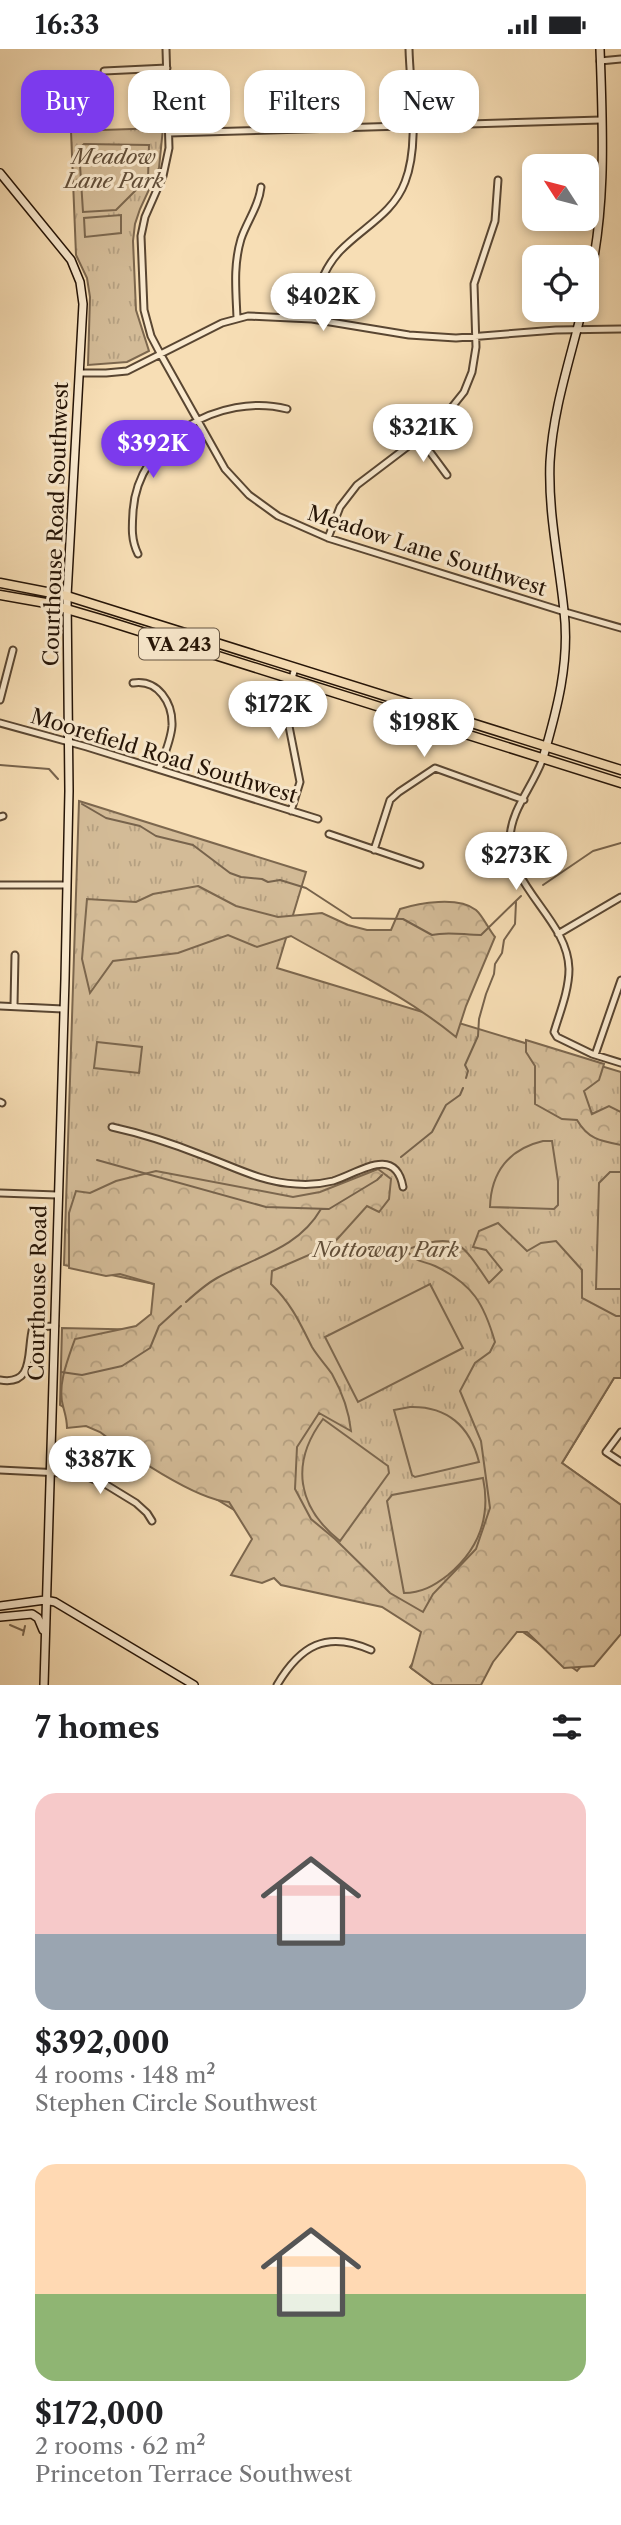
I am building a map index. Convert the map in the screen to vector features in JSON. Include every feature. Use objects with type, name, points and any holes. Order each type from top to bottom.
[{"type":"main road","name":"VA 243","points":[[0,583],[67,596],[621,770]]},
{"type":"main road","name":"VA 243","points":[[0,595],[67,609],[621,783]]},
{"type":"street","name":"Meadow Lane Southwest","points":[[166,49],[167,68]]},
{"type":"street","points":[[409,49],[410,70]]},
{"type":"street","points":[[595,245],[600,213],[603,159],[600,49]]},
{"type":"street","points":[[600,61],[621,59]]},
{"type":"street","points":[[114,71],[167,68]]},
{"type":"street","points":[[479,124],[601,120]]},
{"type":"street","points":[[230,131],[379,126]]},
{"type":"street","name":"Meadow Lane Southwest","points":[[169,133],[163,176],[145,217],[141,236],[144,310],[160,355],[225,469],[249,495],[294,525],[565,613],[621,628]]},
{"type":"street","points":[[312,319],[319,284],[332,261],[384,214],[399,195],[411,160],[413,133]]},
{"type":"street","name":"Courthouse Road Southwest","points":[[0,173],[28,205],[76,271],[83,304],[67,596],[66,903]]},
{"type":"street","points":[[328,538],[340,507],[357,485],[449,413],[464,392],[475,359],[474,283],[495,221],[498,180]]},
{"type":"street","points":[[237,318],[235,283],[238,252],[258,202],[261,187]]},
{"type":"street","points":[[80,373],[127,371],[209,328],[237,318],[262,316],[312,319],[409,335],[476,338],[578,329],[621,329]]},
{"type":"street","points":[[579,322],[558,402],[550,462],[554,542],[565,613],[565,657],[559,702],[535,781],[511,829],[513,856],[566,952],[569,969],[554,1032],[557,1037],[595,1055],[621,1063]]},
{"type":"street","points":[[138,554],[131,529],[133,503],[140,477],[161,447],[197,422],[226,409],[248,404],[288,409]]},
{"type":"street","points":[[419,437],[447,475]]},
{"type":"street","points":[[0,700],[13,650]]},
{"type":"street","points":[[291,811],[300,782],[286,711],[295,668]]},
{"type":"street","points":[[133,683],[145,682],[157,688],[170,709],[171,734],[159,769]]},
{"type":"street","name":"Moorefield Road Southwest","points":[[0,723],[68,741],[318,820]]},
{"type":"street","points":[[374,850],[390,800],[435,768],[524,800]]},
{"type":"street","points":[[329,834],[420,865]]},
{"type":"street","points":[[0,885],[65,885]]},
{"type":"street","points":[[558,934],[621,897]]},
{"type":"street","name":"Courthouse Road","points":[[44,1685],[66,903]]},
{"type":"street","points":[[13,1005],[15,955]]},
{"type":"street","points":[[595,1055],[621,980]]},
{"type":"street","points":[[0,1006],[63,1009]]},
{"type":"street","points":[[113,1127],[171,1143],[279,1183],[329,1182],[378,1164],[388,1165],[395,1170],[401,1177],[403,1187]]},
{"type":"street","points":[[0,1193],[57,1195]]},
{"type":"street","points":[[0,1380],[10,1382],[24,1374],[28,1366],[33,1327],[55,1326]]},
{"type":"street","points":[[621,1432],[607,1452],[621,1462]]},
{"type":"street","points":[[0,1470],[81,1473],[136,1503],[152,1521]]},
{"type":"street","points":[[0,1606],[46,1600],[66,1609],[194,1685]]},
{"type":"street","points":[[0,1617],[35,1615],[40,1622],[45,1642]]},
{"type":"street","points":[[277,1685],[288,1666],[312,1646],[343,1641],[371,1650]]},
{"type":"green space","name":"Meadow Lane Park","points":[[128,129],[128,133],[162,133],[159,168],[140,209],[133,241],[136,310],[149,351],[127,362],[88,365],[90,297],[87,278],[76,255],[71,133],[114,133],[114,130]]},
{"type":"green space","points":[[84,144],[149,145],[148,178],[116,210],[83,212],[79,149]]},
{"type":"green space","points":[[121,215],[121,233],[85,237],[84,218]]},
{"type":"green space","name":"Nottoway Park","points":[[79,801],[306,872],[277,968],[621,1072],[621,1377],[614,1378],[562,1463],[621,1505],[621,1621],[577,1671],[509,1622],[461,1685],[434,1685],[410,1667],[435,1631],[60,1405],[62,1328],[153,1330],[154,1284],[64,1265]]},
{"type":"green space","points":[[198,886],[236,906],[278,917],[322,913],[367,930],[391,930],[400,909],[428,903],[459,903],[476,910],[495,937],[456,1037],[397,995],[291,936],[257,947],[228,935],[178,953],[113,961],[90,993],[82,959],[87,899],[136,902],[153,894]]},
{"type":"green space","points":[[526,1040],[604,1064],[599,1080],[584,1091],[592,1114],[609,1106],[621,1112],[621,1145],[595,1138],[577,1120],[562,1119],[535,1104],[535,1066],[526,1052]]},
{"type":"green space","points":[[97,1042],[142,1047],[139,1073],[94,1068]]},
{"type":"green space","points":[[543,1141],[552,1141],[558,1181],[558,1205],[554,1209],[490,1207],[494,1183],[504,1164],[521,1150]]},
{"type":"green space","points":[[378,1169],[391,1179],[389,1199],[379,1212],[367,1206],[332,1245],[272,1271],[271,1284],[290,1306],[312,1347],[336,1381],[347,1409],[351,1431],[319,1413],[297,1447],[295,1489],[311,1519],[390,1593],[423,1612],[433,1594],[476,1549],[490,1508],[481,1441],[460,1391],[475,1363],[490,1352],[495,1342],[481,1306],[468,1288],[448,1273],[416,1259],[406,1250],[437,1241],[457,1244],[472,1258],[489,1283],[502,1270],[486,1250],[473,1247],[479,1231],[498,1223],[527,1251],[541,1243],[556,1241],[582,1270],[582,1298],[621,1316],[621,1378],[614,1378],[562,1463],[621,1505],[621,1634],[594,1666],[564,1668],[527,1632],[517,1632],[493,1662],[481,1685],[434,1685],[411,1668],[421,1632],[382,1607],[281,1585],[274,1578],[262,1583],[231,1575],[252,1539],[229,1502],[181,1485],[100,1432],[86,1426],[67,1428],[61,1389],[75,1339],[136,1326],[151,1314],[154,1284],[120,1274],[106,1276],[69,1268],[69,1213],[76,1191],[90,1193],[116,1181],[156,1171],[293,1197],[320,1192]]},
{"type":"green space","points":[[610,1172],[621,1172],[621,1289],[596,1289],[599,1183]]},
{"type":"green space","points":[[430,1284],[463,1348],[358,1402],[325,1337]]},
{"type":"green space","points":[[410,1407],[435,1410],[455,1421],[470,1438],[479,1462],[415,1477],[412,1475],[394,1410]]},
{"type":"green space","points":[[323,1419],[388,1466],[389,1473],[340,1541],[315,1514],[303,1484],[306,1452],[312,1435]]},
{"type":"green space","points":[[483,1478],[483,1519],[480,1532],[467,1555],[438,1582],[422,1590],[404,1593],[387,1501],[392,1495]]},
{"type":"waterway","points":[[0,765],[49,769],[58,779]]},
{"type":"waterway","points":[[82,804],[106,818],[140,826],[156,836],[193,845],[230,873],[268,882],[280,880],[306,888],[352,918],[403,919],[432,935],[481,935],[521,896]]},
{"type":"waterway","points":[[543,885],[593,851],[621,843]]},
{"type":"waterway","points":[[466,1078],[468,1071],[465,1065],[478,1036],[479,1019],[495,964],[502,953],[504,940],[515,924],[516,902]]},
{"type":"waterway","points":[[401,1157],[432,1132],[446,1105],[460,1095],[463,1088]]},
{"type":"waterway","points":[[97,1160],[266,1207],[329,1209],[382,1175]]},
{"type":"waterway","points":[[186,1302],[217,1278],[288,1243],[311,1223],[321,1209]]},
{"type":"waterway","points":[[61,1372],[82,1375],[122,1366],[150,1348],[159,1326],[181,1306]]},
{"type":"waterway","points":[[10,1625],[24,1631]]},
{"type":"waterway","points":[[23,1635],[25,1626]]}]
